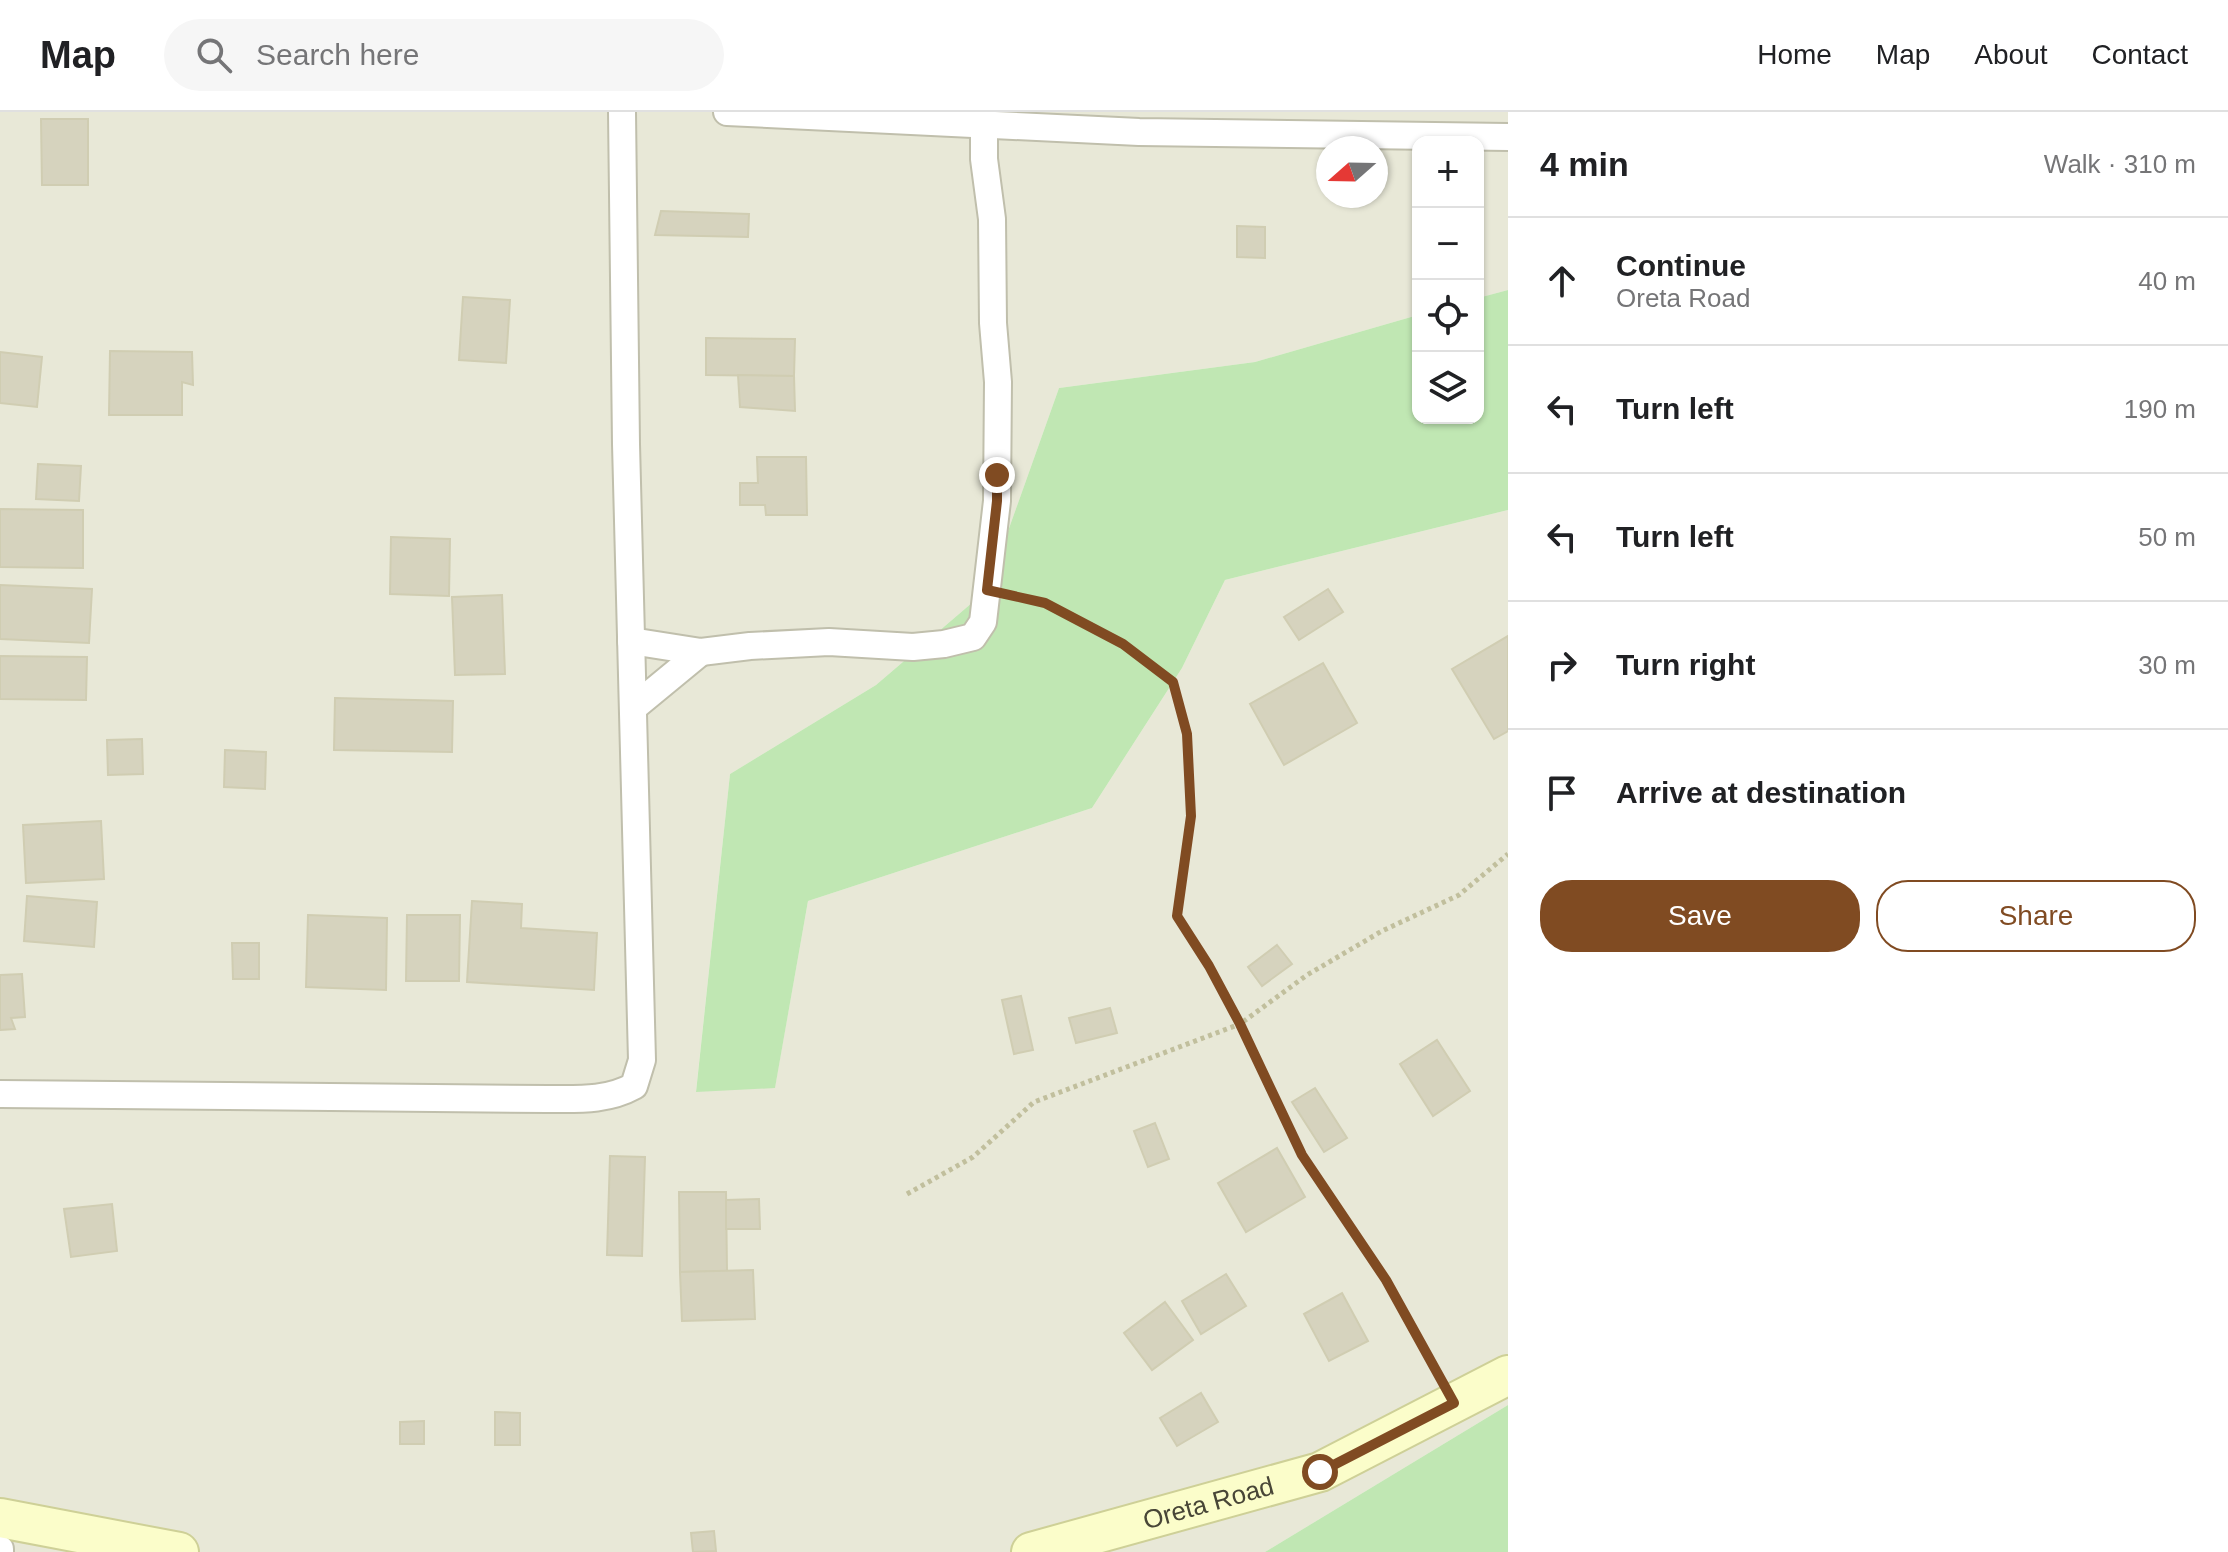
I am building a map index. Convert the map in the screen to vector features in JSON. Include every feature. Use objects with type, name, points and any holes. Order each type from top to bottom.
[{"type":"street","points":[[0,1094],[548,1099],[603,1098],[618,1095],[634,1086],[642,1060],[626,444],[622,112]]},
{"type":"street","points":[[727,112],[911,116],[984,124],[1139,132],[1508,137]]},
{"type":"street","points":[[631,641],[701,652],[829,642],[913,647],[973,637],[983,622],[997,501],[998,382],[993,323],[992,219],[984,159],[984,124]]},
{"type":"street","points":[[633,708],[701,652]]},
{"type":"street","name":"Oreta Road","points":[[1031,1552],[1084,1546],[1320,1472],[1508,1375]]},
{"type":"street","points":[[0,1518],[179,1552]]},
{"type":"path","points":[[987,590],[1045,603],[1123,644],[1173,682],[1187,734],[1191,816],[1177,916],[1209,966],[1240,1024],[1302,1155],[1386,1280],[1454,1403]]},
{"type":"path","points":[[907,1194],[973,1157],[1034,1102],[1240,1024],[1307,975],[1382,931],[1459,895],[1508,854]]},
{"type":"shaded area","points":[[0,112],[1508,112],[1508,290],[1484,296],[1484,136],[1412,136],[1412,317],[1255,362],[1059,388],[987,590],[876,685],[730,774],[696,1091],[775,1087],[808,901],[1092,808],[1182,668],[1225,580],[1508,510],[1508,1405],[1265,1552],[0,1552]]},
{"type":"green space","points":[[1508,290],[1508,510],[1225,580],[1182,668],[1092,808],[808,901],[775,1088],[696,1092],[730,774],[876,685],[987,590],[1059,388],[1255,362],[1412,317],[1412,424],[1484,424],[1484,296]]},
{"type":"green space","points":[[1508,1405],[1508,1552],[1265,1552]]},
{"type":"building","points":[[41,119],[88,119],[88,185],[42,185]]},
{"type":"building","points":[[661,211],[749,214],[748,237],[655,235]]},
{"type":"building","points":[[1237,226],[1265,227],[1265,258],[1237,257]]},
{"type":"building","points":[[463,297],[510,300],[506,363],[459,360]]},
{"type":"building","points":[[706,338],[795,339],[794,376],[706,375]]},
{"type":"building","points":[[110,351],[192,352],[193,385],[182,382],[182,415],[109,415]]},
{"type":"building","points":[[0,352],[42,357],[37,407],[0,403]]},
{"type":"building","points":[[738,375],[794,376],[795,411],[740,407]]},
{"type":"building","points":[[757,457],[806,457],[807,515],[766,515],[765,505],[740,505],[740,483],[758,483]]},
{"type":"building","points":[[38,464],[81,466],[79,501],[36,499]]},
{"type":"building","points":[[0,509],[83,510],[83,568],[0,567]]},
{"type":"building","points":[[391,537],[450,539],[449,596],[390,594]]},
{"type":"building","points":[[0,585],[92,589],[89,643],[0,639]]},
{"type":"building","points":[[1328,589],[1343,612],[1299,640],[1284,617]]},
{"type":"building","points":[[502,595],[505,674],[455,675],[452,597]]},
{"type":"building","points":[[1508,636],[1508,731],[1494,739],[1452,669]]},
{"type":"building","points":[[0,656],[87,657],[86,700],[0,699]]},
{"type":"building","points":[[1323,663],[1357,723],[1284,765],[1250,704]]},
{"type":"building","points":[[335,698],[453,701],[452,752],[334,750]]},
{"type":"building","points":[[142,739],[143,774],[108,775],[107,740]]},
{"type":"building","points":[[225,750],[266,752],[265,789],[224,787]]},
{"type":"building","points":[[101,821],[104,879],[26,883],[23,825]]},
{"type":"building","points":[[27,896],[97,902],[94,947],[24,941]]},
{"type":"building","points":[[472,901],[522,904],[521,928],[597,933],[594,990],[467,982]]},
{"type":"building","points":[[308,915],[387,918],[386,990],[306,987]]},
{"type":"building","points":[[407,915],[460,915],[459,981],[406,981]]},
{"type":"building","points":[[232,943],[259,943],[259,979],[233,979]]},
{"type":"building","points":[[1277,945],[1292,964],[1262,986],[1248,967]]},
{"type":"building","points":[[22,974],[25,1017],[11,1018],[15,1029],[0,1030],[0,975]]},
{"type":"building","points":[[1021,996],[1033,1050],[1014,1054],[1002,1000]]},
{"type":"building","points":[[1110,1008],[1117,1033],[1076,1043],[1069,1018]]},
{"type":"building","points":[[1437,1040],[1470,1091],[1433,1116],[1400,1064]]},
{"type":"building","points":[[1315,1088],[1347,1138],[1324,1152],[1292,1102]]},
{"type":"building","points":[[1155,1123],[1169,1159],[1148,1167],[1134,1131]]},
{"type":"building","points":[[1277,1148],[1305,1197],[1246,1232],[1218,1183]]},
{"type":"building","points":[[610,1156],[645,1157],[642,1256],[607,1255]]},
{"type":"building","points":[[679,1192],[726,1192],[727,1271],[680,1272]]},
{"type":"building","points":[[759,1199],[760,1229],[726,1229],[726,1200]]},
{"type":"building","points":[[112,1204],[117,1251],[71,1257],[64,1209]]},
{"type":"building","points":[[753,1270],[755,1319],[682,1321],[680,1272]]},
{"type":"building","points":[[1226,1274],[1246,1306],[1201,1334],[1182,1301]]},
{"type":"building","points":[[1342,1293],[1368,1341],[1329,1361],[1304,1314]]},
{"type":"building","points":[[1165,1302],[1193,1340],[1152,1370],[1124,1333]]},
{"type":"building","points":[[1201,1393],[1218,1422],[1177,1446],[1160,1418]]},
{"type":"building","points":[[495,1412],[520,1413],[520,1445],[495,1445]]},
{"type":"building","points":[[424,1421],[424,1444],[400,1444],[400,1422]]},
{"type":"building","points":[[714,1531],[716,1551],[693,1552],[691,1533]]},
{"type":"route","points":[[997,475],[987,590],[1045,603],[1123,644],[1173,682],[1187,734],[1191,816],[1177,916],[1209,966],[1240,1024],[1302,1155],[1386,1280],[1454,1403],[1320,1472]]}]
